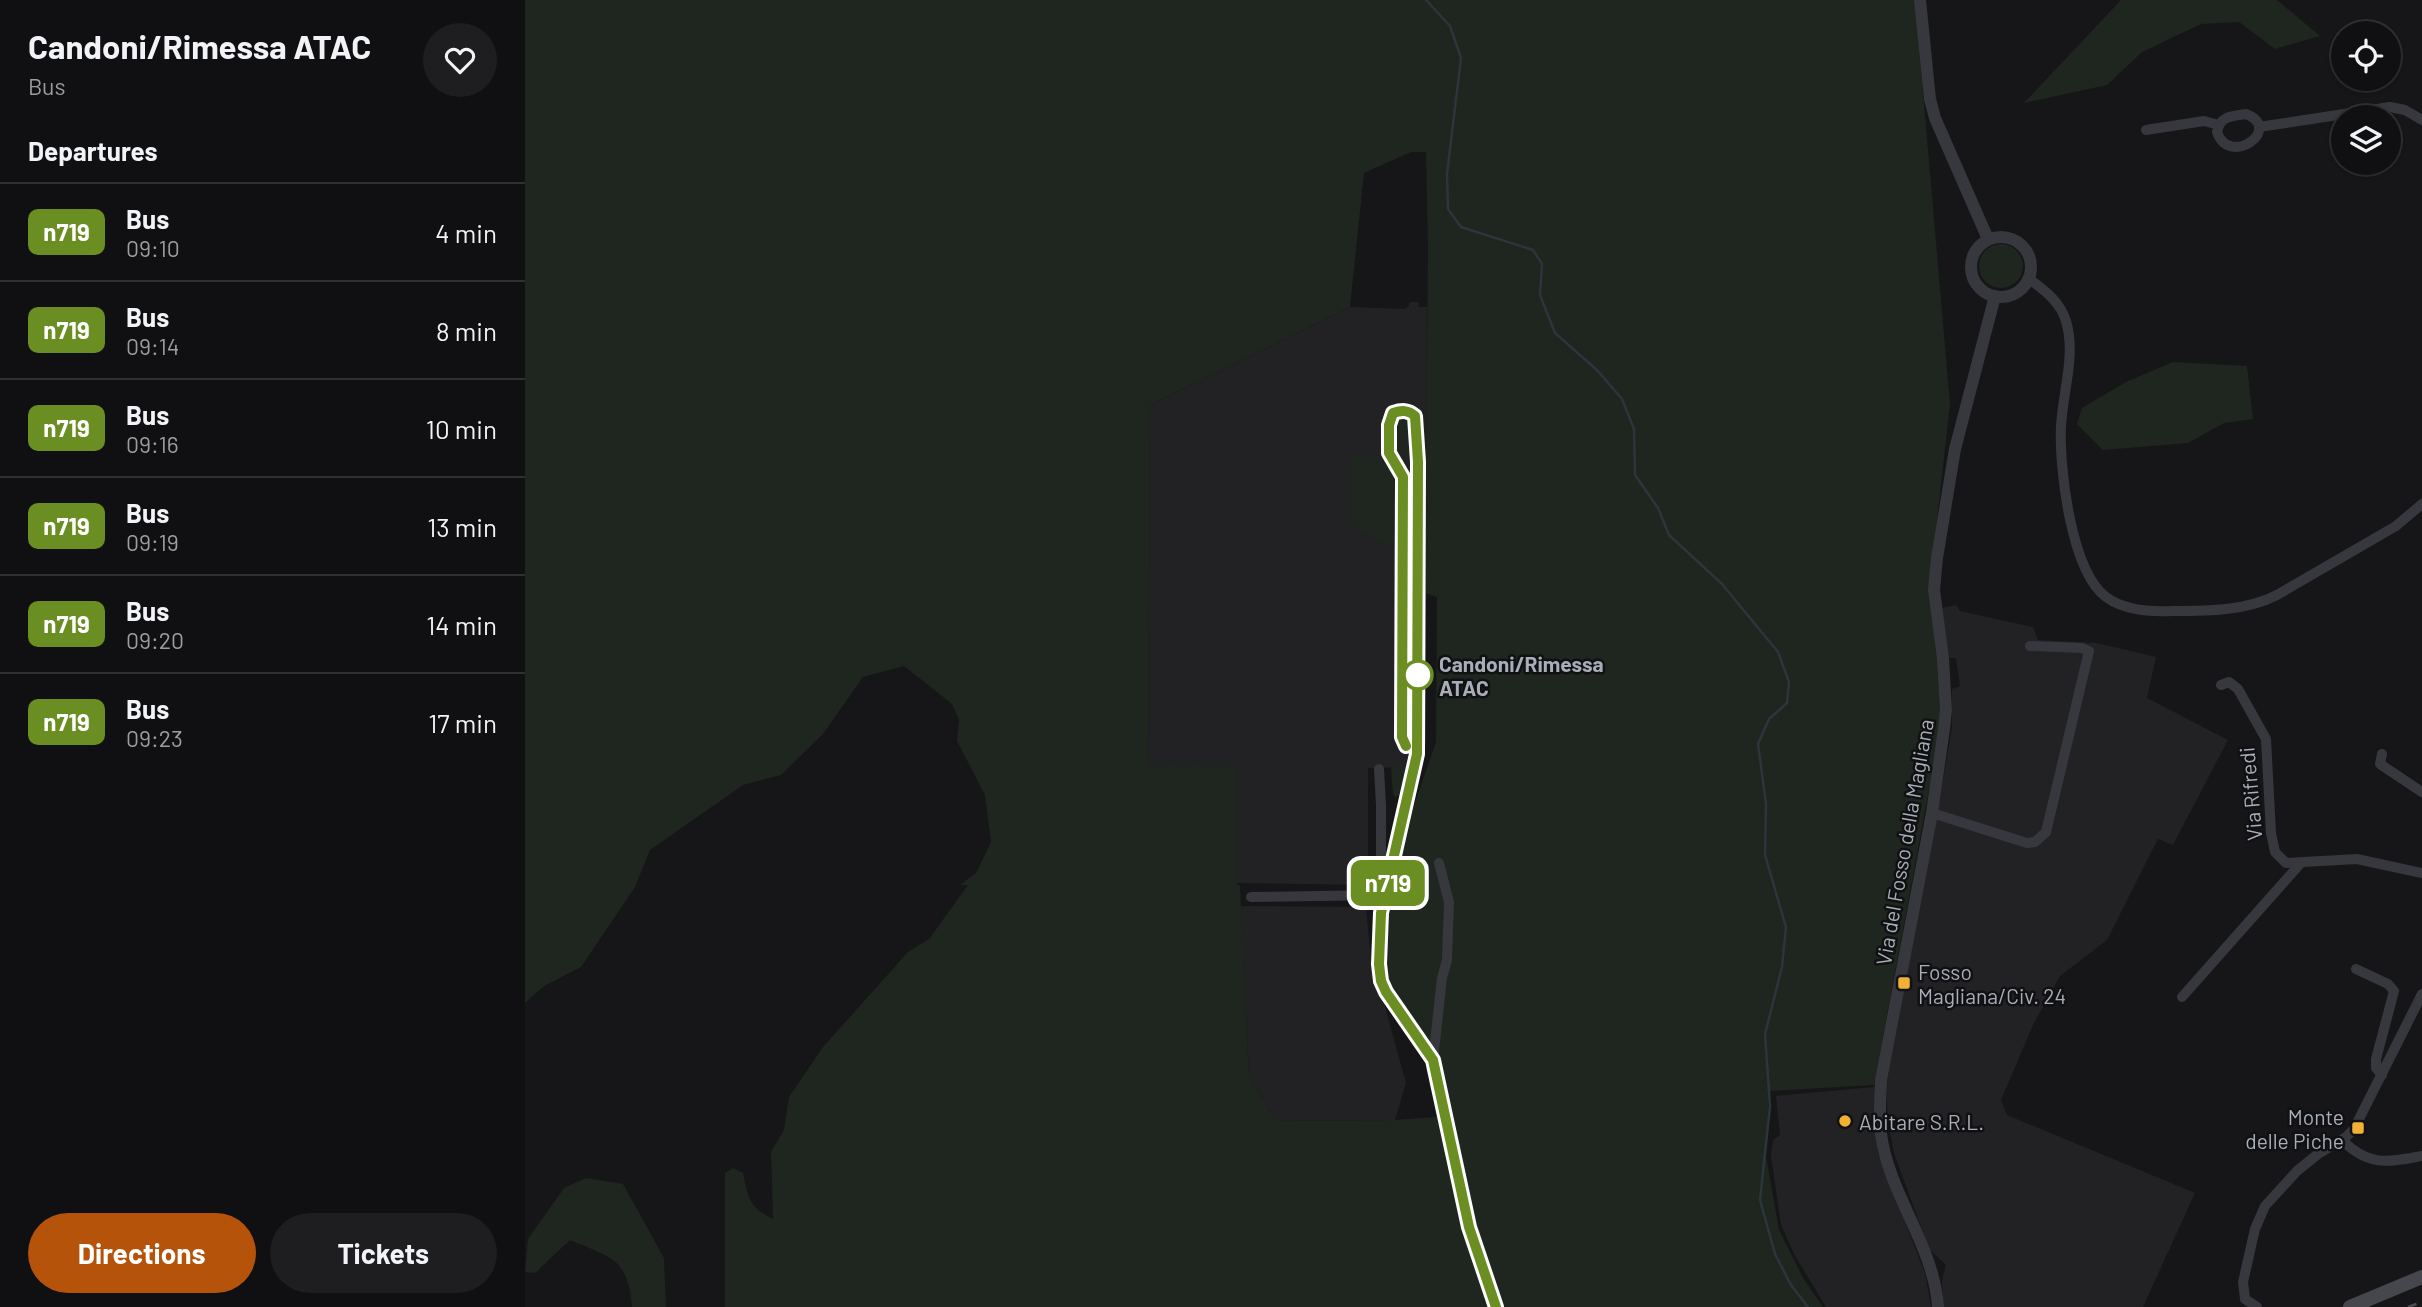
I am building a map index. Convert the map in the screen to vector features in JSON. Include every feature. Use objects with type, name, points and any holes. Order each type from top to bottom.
[{"type":"main road","points":[[2350,1307],[2422,1278]]},
{"type":"street","points":[[1920,0],[1930,99],[1935,118],[1989,239]]},
{"type":"street","points":[[2259,127],[2390,107],[2405,110],[2422,120]]},
{"type":"street","points":[[2246,114],[2254,118],[2259,127],[2250,144],[2224,144],[2218,136],[2219,125],[2229,116],[2246,114]]},
{"type":"street","points":[[2146,130],[2204,121],[2219,125]]},
{"type":"street","points":[[2010,238],[2026,249],[2030,258],[2028,278],[2016,292],[1995,296],[1979,287],[1971,270],[1974,253],[1979,245],[1989,239],[2010,238]]},
{"type":"street","points":[[2028,278],[2057,303],[2068,330],[2070,356],[2061,428],[2065,486],[2082,560],[2093,583],[2109,598],[2132,608],[2164,611],[2259,603],[2277,596],[2390,530],[2422,504]]},
{"type":"street","name":"Via del Fosso della Magliana","points":[[1938,1307],[1929,1261],[1881,1136],[1881,1080],[1932,813],[1946,710],[1943,658],[1934,590],[1937,558],[1955,449],[1995,296]]},
{"type":"street","points":[[1932,813],[2027,843],[2035,842],[2046,832],[2089,651],[2082,648],[2031,646]]},
{"type":"street","name":"Via Rifredi","points":[[2221,685],[2229,682],[2234,685],[2266,739],[2274,848],[2283,861],[2300,864]]},
{"type":"street","points":[[2382,754],[2379,764],[2422,792]]},
{"type":"street","points":[[1379,769],[1381,895],[1378,944],[1381,981],[1395,1007],[1433,1060]]},
{"type":"street","points":[[2182,997],[2300,864],[2357,859],[2422,873]]},
{"type":"street","points":[[1439,863],[1449,902],[1447,960],[1442,978],[1433,1060],[1469,1227],[1496,1307]]},
{"type":"street","points":[[1251,897],[1381,895]]},
{"type":"street","points":[[2355,969],[2388,984],[2394,991],[2376,1059],[2377,1068],[2382,1075]]},
{"type":"street","points":[[2257,1307],[2245,1299],[2243,1286],[2255,1228],[2263,1210],[2297,1171],[2342,1140],[2356,1125],[2422,994]]},
{"type":"street","points":[[2342,1140],[2356,1153],[2373,1160],[2389,1161],[2422,1156]]},
{"type":"shaded area","points":[[525,0],[1915,0],[1950,404],[1931,574],[1943,699],[1939,736],[1874,1085],[1769,1091],[1766,1156],[1779,1230],[1803,1278],[1823,1307],[725,1307],[725,1173],[733,1168],[743,1173],[746,1189],[754,1206],[773,1219],[771,1152],[784,1130],[789,1097],[823,1047],[908,952],[929,939],[968,885],[960,885],[976,873],[991,842],[985,795],[957,741],[959,720],[952,704],[904,666],[863,677],[823,734],[781,775],[743,785],[650,850],[635,887],[581,967],[544,986],[525,1003]],"holes":[[[1411,152],[1426,152],[1428,247],[1425,593],[1437,597],[1436,742],[1403,837],[1390,899],[1386,968],[1394,998],[1442,1080],[1450,1116],[1395,1120],[1276,1121],[1249,1075],[1240,885],[1237,884],[1237,766],[1148,765],[1150,405],[1350,307],[1364,173]]]},
{"type":"shaded area","points":[[2121,0],[2277,0],[2320,36],[2275,49],[2239,22],[2201,24],[2142,52],[2107,85],[2024,103]]},
{"type":"shaded area","points":[[2001,244],[2016,251],[2023,266],[2016,281],[2001,288],[1986,281],[1979,266],[1986,251]]},
{"type":"shaded area","points":[[1410,302],[1418,302],[1419,307],[1427,307],[1426,743],[1421,767],[1368,768],[1368,885],[1237,883],[1236,770],[1148,765],[1150,405],[1350,307],[1404,309]]},
{"type":"shaded area","points":[[2173,362],[2247,366],[2253,419],[2224,423],[2188,443],[2103,450],[2077,424],[2082,408],[2126,382]]},
{"type":"shaded area","points":[[1407,414],[1409,452],[1407,455],[1397,455],[1394,453],[1395,418],[1397,415]]},
{"type":"shaded area","points":[[1351,456],[1382,457],[1382,462],[1394,470],[1393,548],[1350,524]]},
{"type":"shaded area","points":[[1956,605],[1960,611],[2033,627],[2038,640],[2097,643],[2156,657],[2147,698],[2228,740],[2173,845],[2158,839],[2107,940],[2060,976],[2033,1025],[2001,1100],[2007,1115],[2195,1193],[2143,1307],[1943,1307],[1942,1280],[1946,1265],[1929,1249],[1894,1153],[1888,1122],[1886,1086],[1952,727],[1952,689],[1960,686],[1956,658],[1949,658],[1942,608]]},
{"type":"shaded area","points":[[1409,765],[1402,794],[1395,797],[1391,769],[1393,766]]},
{"type":"shaded area","points":[[1240,906],[1366,907],[1372,972],[1382,996],[1406,1083],[1395,1120],[1276,1121],[1249,1075]]},
{"type":"shaded area","points":[[1874,1087],[1878,1153],[1925,1273],[1931,1307],[1826,1307],[1795,1256],[1781,1225],[1771,1156],[1773,1140],[1780,1135],[1776,1096]]},
{"type":"shaded area","points":[[586,1178],[623,1184],[664,1258],[666,1307],[632,1307],[626,1278],[615,1262],[570,1240],[535,1273],[525,1272],[528,1239],[564,1188]]},
{"type":"waterway","points":[[1426,0],[1450,26],[1461,58],[1447,174],[1448,209],[1461,227],[1533,250],[1542,264],[1540,295],[1555,333],[1597,370],[1622,399],[1634,429],[1635,475],[1658,508],[1669,535],[1722,584],[1778,652],[1789,682],[1787,703],[1769,719],[1758,744],[1766,804],[1765,855],[1786,927],[1782,967],[1765,1034],[1770,1106],[1760,1200],[1775,1254],[1791,1285],[1808,1307]]},
{"type":"railway","points":[[2408,1307],[2422,1302]]},
{"type":"bus line","name":"n719","points":[[1406,746],[1402,737],[1403,477],[1389,453],[1389,425],[1393,413],[1401,410],[1415,416],[1418,462],[1417,754],[1381,913],[1379,964],[1381,981],[1386,992],[1433,1060],[1469,1227],[1496,1307]]},
{"type":"place","name":"Candoni/Rimessa ATAC","points":[[1418,675]]},
{"type":"place","name":"Fosso Magliana/Civ. 24","points":[[1904,983]]},
{"type":"place","name":"Abitare S.R.L.","points":[[1845,1121]]},
{"type":"place","name":"Monte delle Piche","points":[[2358,1128]]}]
